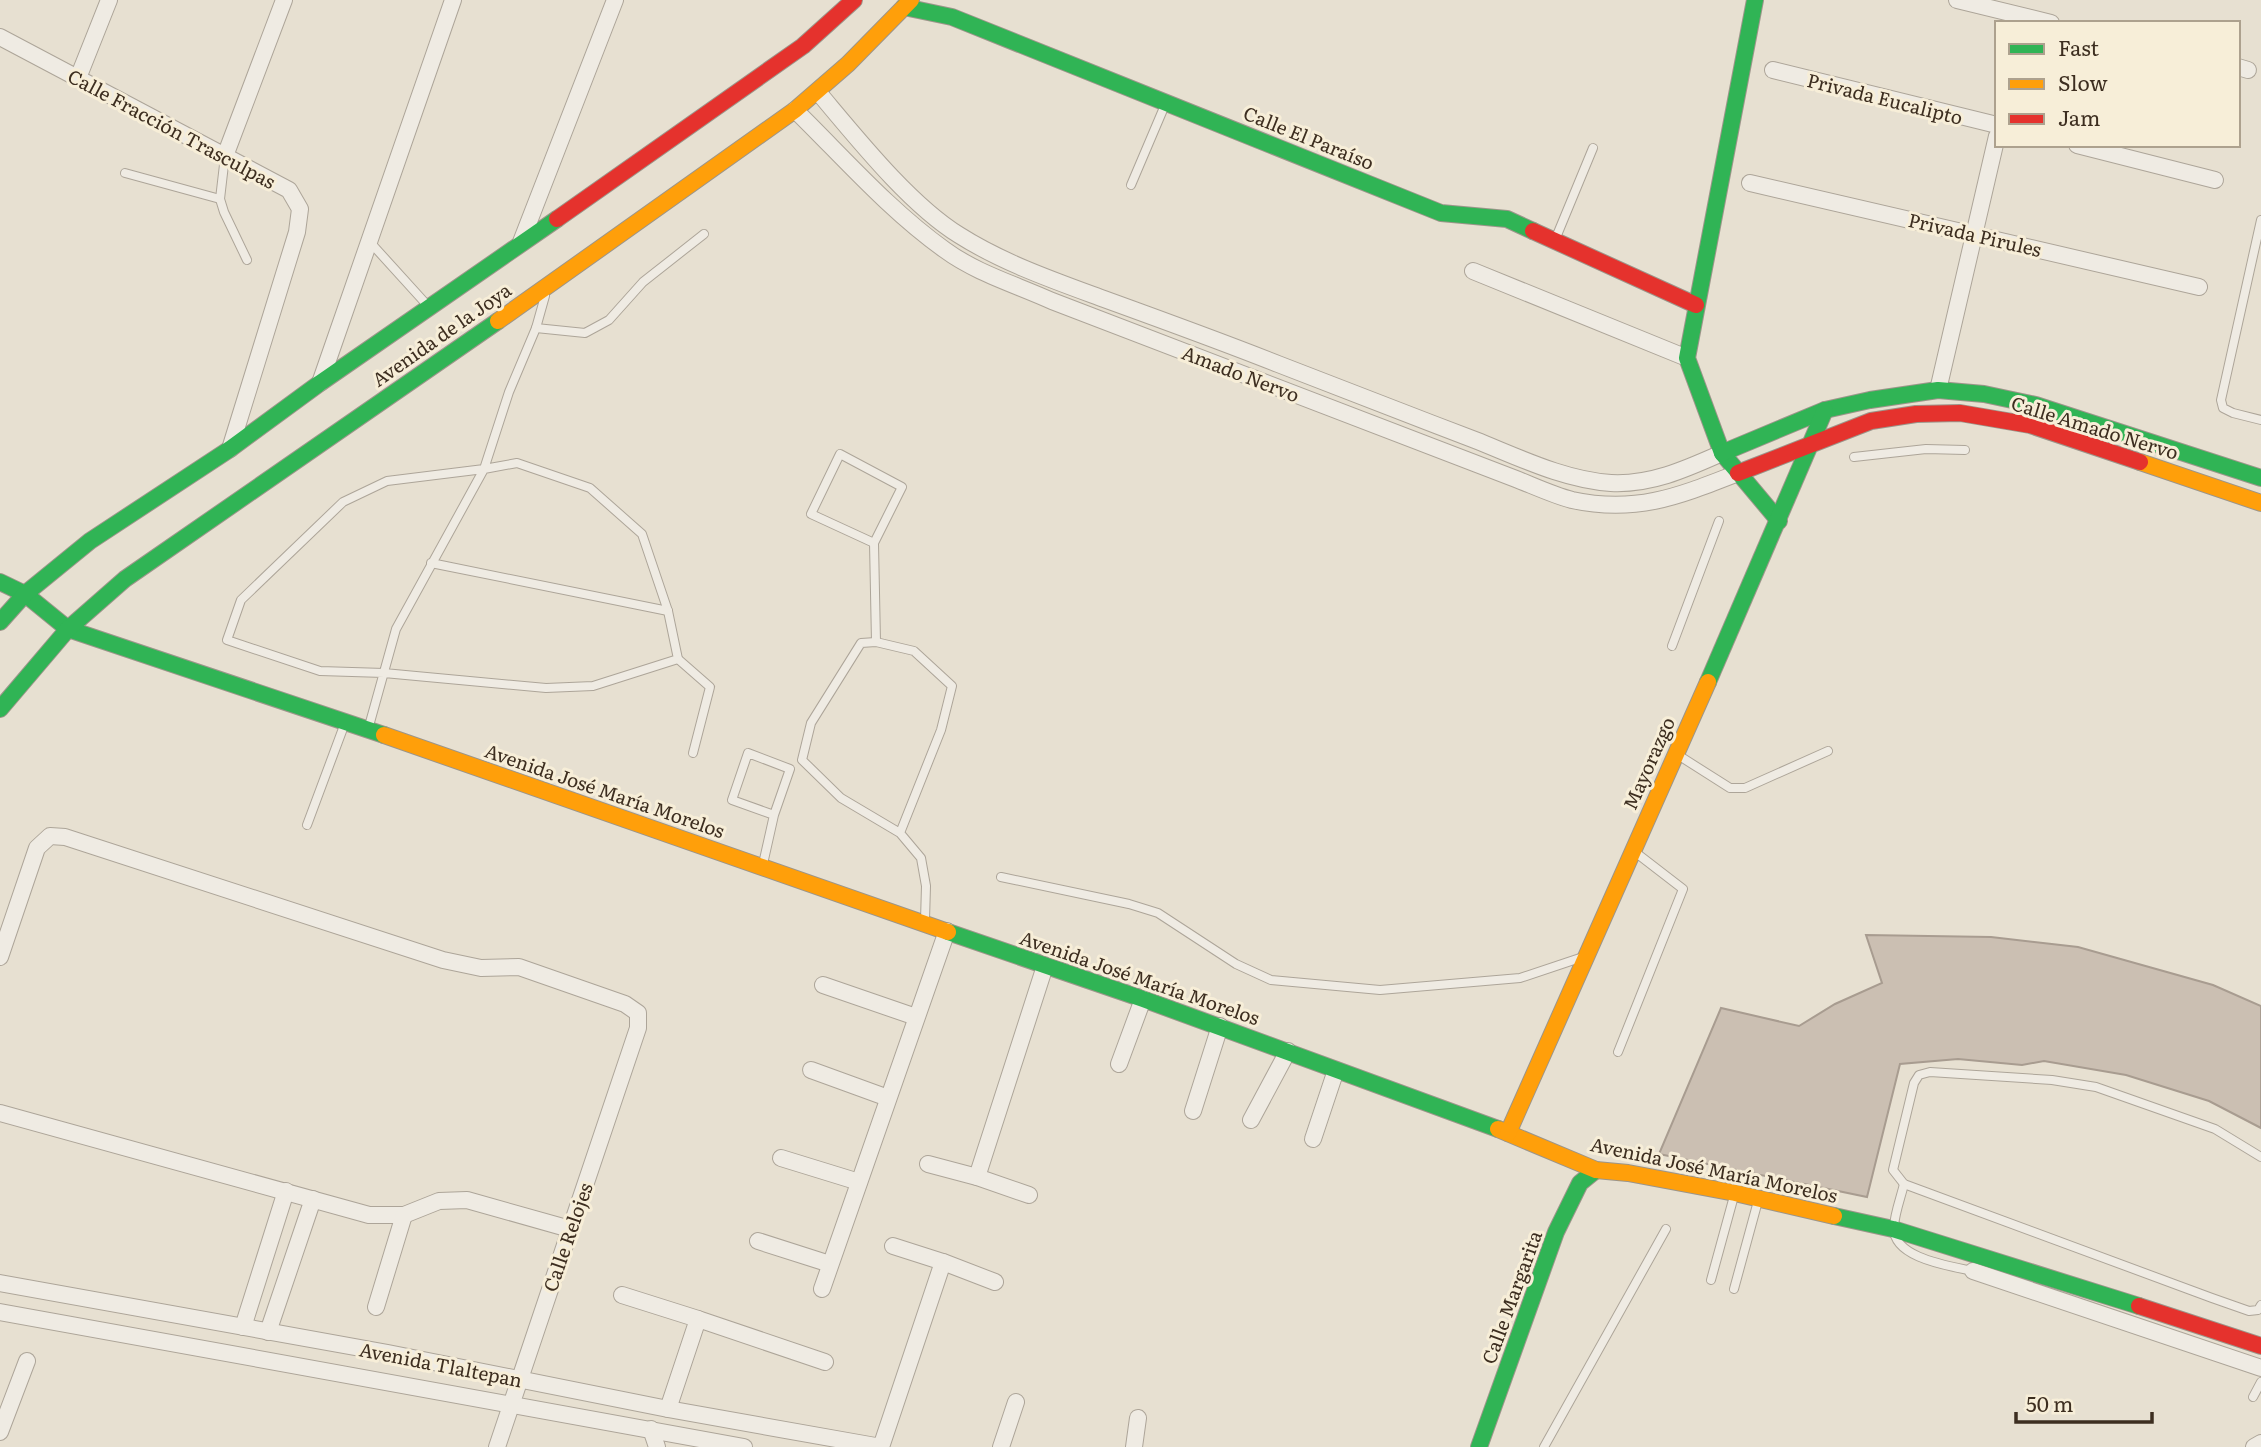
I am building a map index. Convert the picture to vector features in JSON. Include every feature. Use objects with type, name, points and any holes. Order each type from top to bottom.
[{"type":"main road","name":"Avenida de la Joya","points":[[0,622],[24,594],[90,541],[230,449],[522,242],[676,138],[803,46],[855,0]]},
{"type":"main road","points":[[1755,0],[1686,358],[1722,453],[1779,521]]},
{"type":"main road","name":"Avenida de la Joya","points":[[0,709],[68,629],[125,579],[548,286],[795,110],[818,92],[908,3]]},
{"type":"main road","name":"Calle El Paraíso","points":[[908,3],[952,17],[1441,213],[1507,219],[1696,305]]},
{"type":"main road","name":"Calle Amado Nervo","points":[[1722,453],[1825,410],[1938,390],[1984,394],[2036,405],[2261,478]]},
{"type":"main road","name":"Mayorazgo","points":[[1508,1133],[1779,521],[1825,410]]},
{"type":"main road","name":"Calle Amado Nervo","points":[[1738,473],[1871,421],[1916,414],[1960,413],[2030,425],[2261,503]]},
{"type":"main road","name":"Avenida José María Morelos","points":[[0,584],[24,594],[68,629],[368,729],[1220,1026],[1508,1133],[1596,1170],[1628,1173],[1735,1193],[1893,1229],[2058,1279],[2261,1346]]},
{"type":"main road","name":"Calle Margarita","points":[[1479,1447],[1556,1232],[1580,1183],[1596,1170]]},
{"type":"street","points":[[78,78],[109,0]]},
{"type":"street","points":[[225,156],[284,0]]},
{"type":"street","points":[[320,383],[453,0]]},
{"type":"street","points":[[522,242],[615,0]]},
{"type":"street","points":[[1957,0],[2025,13],[2046,21]]},
{"type":"street","name":"Calle Fracción Trasculpas","points":[[0,37],[289,190],[300,209],[297,232],[230,449]]},
{"type":"street","name":"Privada Eucalipto","points":[[1773,70],[1995,125]]},
{"type":"street","name":"Amado Nervo","points":[[818,92],[855,136],[919,202],[957,234],[1060,283],[1575,477],[1611,483],[1645,481],[1671,475],[1722,453]]},
{"type":"street","name":"Amado Nervo","points":[[795,110],[906,218],[946,251],[977,268],[1052,301],[1516,480],[1570,499],[1609,505],[1648,504],[1678,497],[1738,473]]},
{"type":"street","points":[[1938,390],[1995,145]]},
{"type":"street","points":[[2085,147],[2215,180]]},
{"type":"street","name":"Privada Pirules","points":[[1750,183],[2199,287]]},
{"type":"street","points":[[1473,271],[1686,358]]},
{"type":"street","points":[[2119,455],[2126,433]]},
{"type":"street","name":"Calle Relojes","points":[[0,957],[37,848],[50,836],[65,837],[443,960],[481,968],[519,967],[625,1004],[638,1013],[638,1028],[497,1447]]},
{"type":"street","points":[[822,1289],[947,931]]},
{"type":"street","points":[[977,1177],[1045,966]]},
{"type":"street","points":[[823,985],[916,1017]]},
{"type":"street","points":[[1119,1064],[1143,999]]},
{"type":"street","points":[[1193,1111],[1220,1026]]},
{"type":"street","points":[[1251,1120],[1288,1051]]},
{"type":"street","points":[[811,1070],[888,1098]]},
{"type":"street","points":[[1313,1139],[1336,1070]]},
{"type":"street","points":[[0,1112],[369,1215],[404,1215],[439,1201],[467,1200],[570,1229]]},
{"type":"street","points":[[781,1158],[859,1181]]},
{"type":"street","points":[[928,1164],[1029,1195]]},
{"type":"street","points":[[243,1327],[286,1191]]},
{"type":"street","points":[[268,1332],[313,1199]]},
{"type":"street","points":[[376,1307],[404,1215]]},
{"type":"street","points":[[758,1241],[830,1264]]},
{"type":"street","points":[[893,1247],[995,1282]]},
{"type":"street","points":[[881,1447],[943,1262]]},
{"type":"street","points":[[1973,1271],[2261,1368]]},
{"type":"street","name":"Avenida Tlaltepan","points":[[0,1283],[388,1353],[668,1409],[881,1447]]},
{"type":"street","points":[[622,1295],[825,1362]]},
{"type":"street","points":[[86,1327],[90,1299]]},
{"type":"street","name":"Avenida Tlaltepan","points":[[0,1312],[744,1447]]},
{"type":"street","points":[[668,1409],[698,1319]]},
{"type":"street","points":[[383,1382],[388,1353]]},
{"type":"street","points":[[0,1432],[27,1361]]},
{"type":"street","points":[[1001,1447],[1016,1402]]},
{"type":"street","points":[[1134,1447],[1138,1418]]},
{"type":"street","points":[[651,1429],[657,1447]]},
{"type":"street","points":[[2254,1447],[2261,1443]]},
{"type":"lane","points":[[1130,185],[1166,103]]},
{"type":"lane","points":[[1555,240],[1593,148]]},
{"type":"lane","points":[[225,156],[220,199],[247,260]]},
{"type":"lane","points":[[125,173],[220,199]]},
{"type":"lane","points":[[2261,220],[2221,400],[2223,408],[2233,413],[2261,419]]},
{"type":"lane","points":[[536,328],[585,333],[609,320],[643,282],[704,234]]},
{"type":"lane","points":[[369,241],[430,309]]},
{"type":"lane","points":[[368,729],[396,629],[484,470],[509,392],[536,328],[548,286]]},
{"type":"lane","points":[[1853,457],[1926,449],[1965,450]]},
{"type":"lane","points":[[874,543],[811,514],[840,454],[902,486],[874,543],[876,642]]},
{"type":"lane","points":[[678,659],[593,686],[546,688],[384,673],[320,671],[227,640],[242,600],[343,502],[387,481],[484,470],[517,463],[590,488],[642,534],[668,611],[678,659],[710,687],[693,753]]},
{"type":"lane","points":[[1672,646],[1719,521]]},
{"type":"lane","points":[[431,563],[668,611]]},
{"type":"lane","points":[[900,833],[941,730],[952,686],[914,650],[876,642],[861,643],[811,723],[803,760],[841,798],[900,833],[920,858],[926,886],[925,923]]},
{"type":"lane","points":[[307,825],[346,722]]},
{"type":"lane","points":[[1675,754],[1730,788],[1745,788],[1828,751]]},
{"type":"lane","points":[[762,867],[774,815],[790,769],[748,753],[732,800],[774,815]]},
{"type":"lane","points":[[1618,1052],[1684,888],[1632,850]]},
{"type":"lane","points":[[1001,877],[1129,904],[1158,913],[1236,964],[1271,980],[1380,990],[1520,978],[1586,956]]},
{"type":"lane","points":[[2261,1157],[2215,1129],[2096,1087],[2052,1080],[1930,1072],[1919,1075],[1914,1083],[1893,1170],[1904,1184],[2249,1311],[2258,1310],[2261,1305]]},
{"type":"lane","points":[[1904,1184],[1893,1229],[1900,1246],[1912,1254],[1935,1262],[1973,1271]]},
{"type":"lane","points":[[1711,1280],[1735,1193]]},
{"type":"lane","points":[[1734,1289],[1759,1198]]},
{"type":"lane","points":[[1544,1447],[1666,1229]]},
{"type":"lane","points":[[2253,1397],[2261,1382]]},
{"type":"building","points":[[1866,935],[1991,937],[2078,947],[2213,985],[2261,1006],[2261,1128],[2209,1101],[2126,1075],[2044,1061],[2022,1065],[1958,1059],[1900,1064],[1867,1197],[1659,1154],[1721,1008],[1799,1026],[1835,1004],[1882,983]]},
{"type":"traffic: fast","points":[[1755,0],[1687,358],[1722,453],[1779,521]]},
{"type":"traffic: fast","points":[[904,7],[952,17],[1441,213],[1507,219],[1533,231]]},
{"type":"traffic: fast","points":[[0,622],[25,594],[90,541],[230,449],[320,383],[557,219]]},
{"type":"traffic: fast","points":[[0,709],[68,629],[125,579],[498,321]]},
{"type":"traffic: fast","points":[[1722,453],[1825,410],[1938,390],[1984,394],[2036,405],[2261,478]]},
{"type":"traffic: fast","points":[[1708,682],[1825,410]]},
{"type":"traffic: fast","points":[[0,582],[25,594],[68,629],[384,735]]},
{"type":"traffic: fast","points":[[948,932],[1143,999],[1498,1129]]},
{"type":"traffic: fast","points":[[1479,1447],[1556,1232],[1580,1183],[1596,1170]]},
{"type":"traffic: fast","points":[[1834,1216],[1893,1229],[2139,1306]]},
{"type":"traffic: slow","points":[[498,321],[795,110],[848,64],[911,0]]},
{"type":"traffic: slow","points":[[2140,462],[2261,503]]},
{"type":"traffic: slow","points":[[1508,1133],[1708,682]]},
{"type":"traffic: slow","points":[[384,735],[948,932]]},
{"type":"traffic: slow","points":[[1498,1129],[1596,1170],[1628,1173],[1735,1193],[1834,1216]]},
{"type":"traffic: jam","points":[[557,219],[803,46],[854,0]]},
{"type":"traffic: jam","points":[[1533,231],[1696,305]]},
{"type":"traffic: jam","points":[[1738,473],[1871,421],[1916,414],[1960,413],[2030,425],[2140,462]]},
{"type":"traffic: jam","points":[[2139,1306],[2261,1346]]}]
